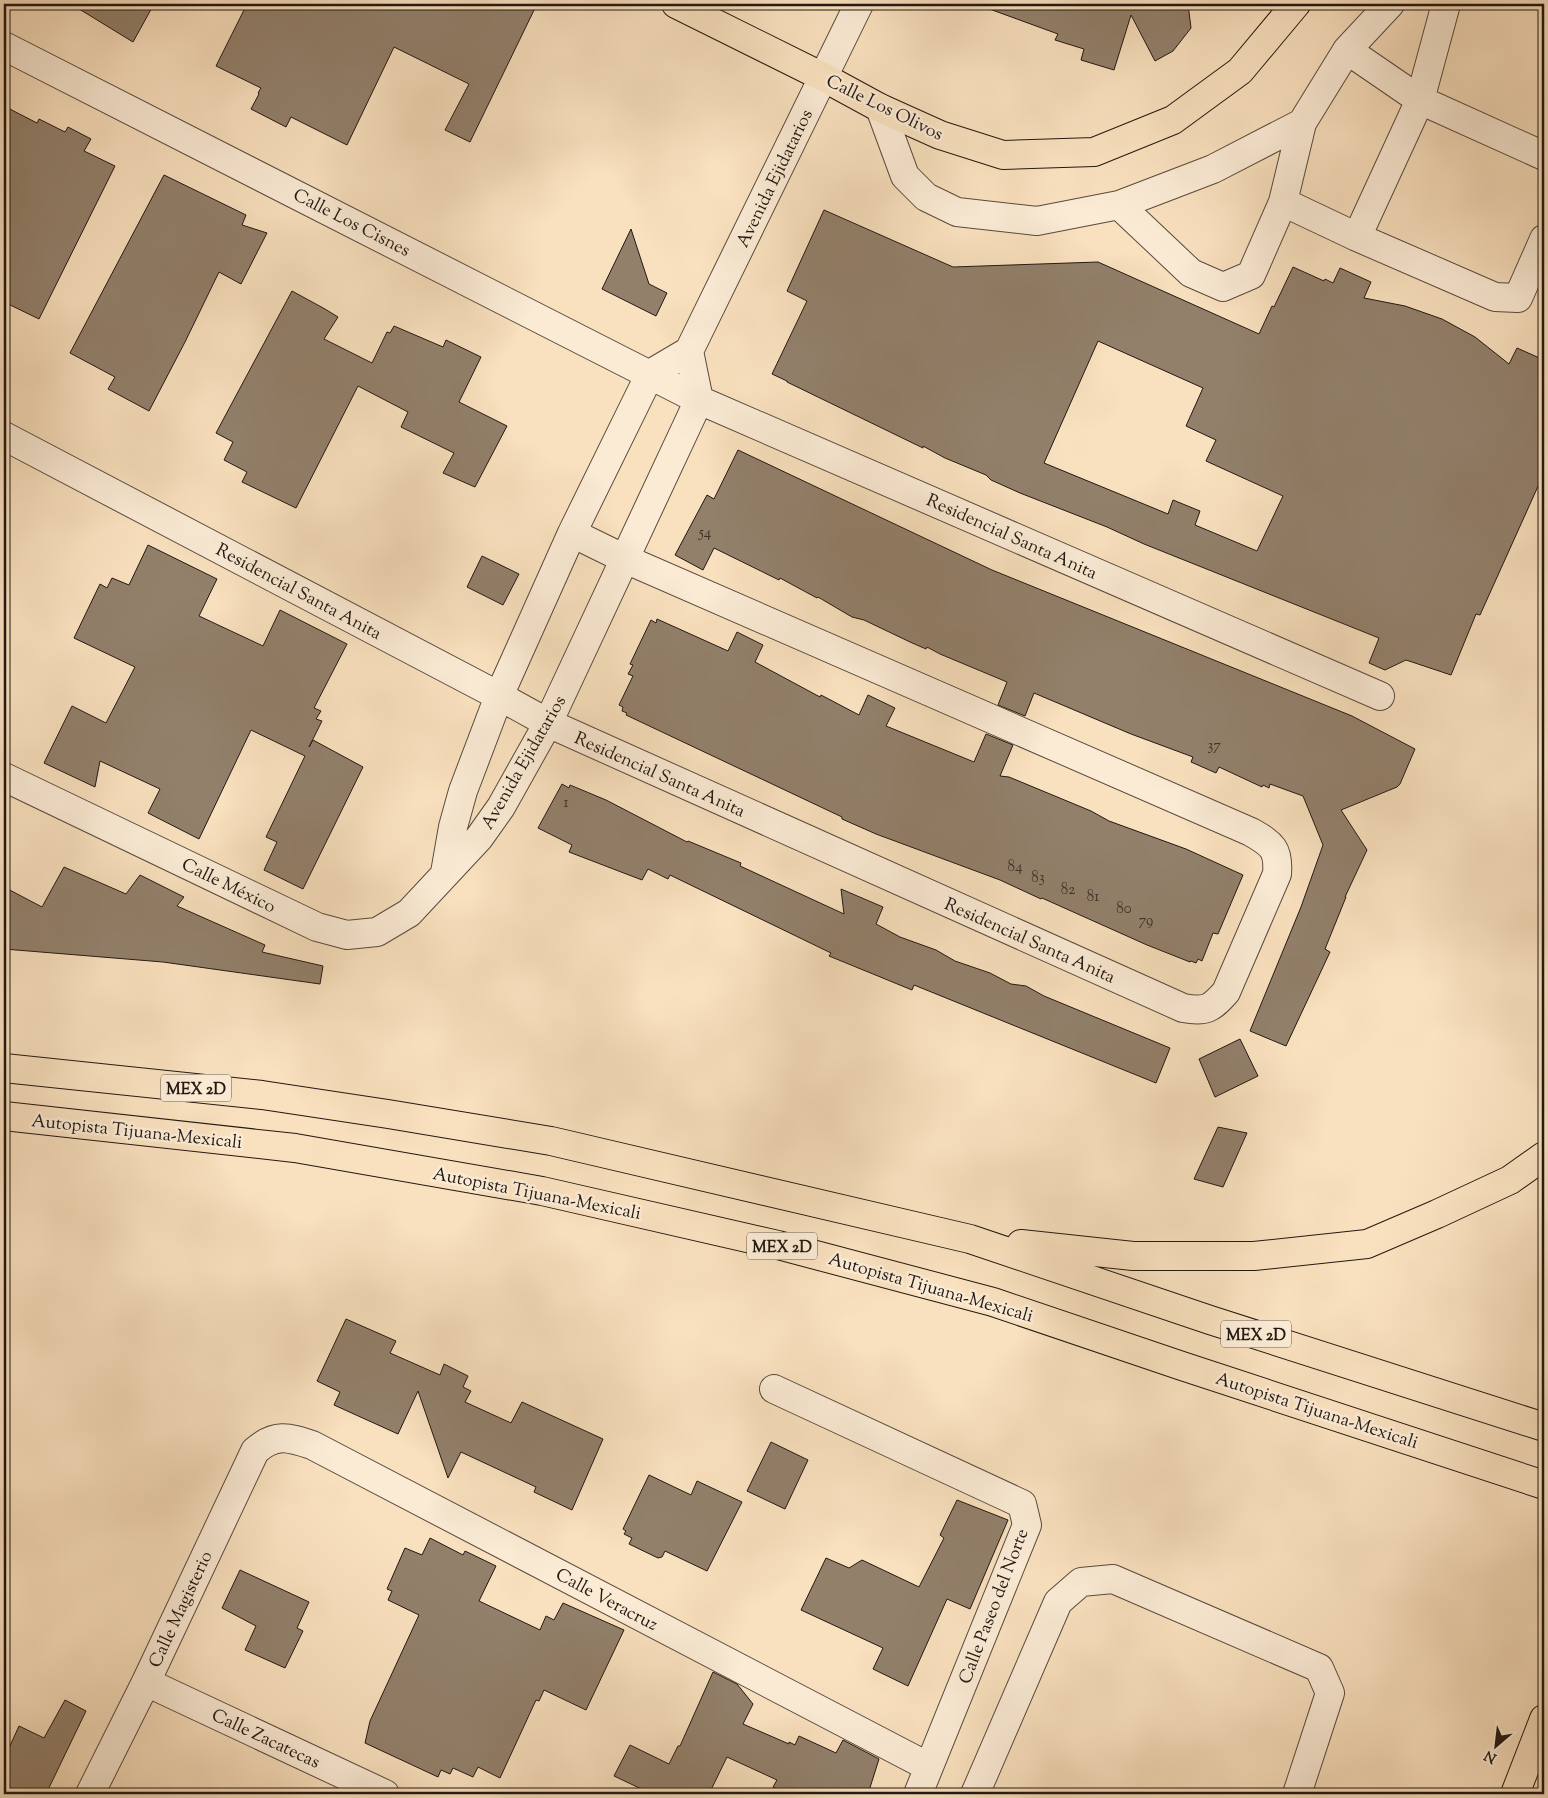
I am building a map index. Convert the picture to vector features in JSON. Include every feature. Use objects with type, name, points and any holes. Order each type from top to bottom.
[{"type":"main road","name":"Calle Los Olivos","points":[[676,4],[823,77],[880,108],[940,135],[1003,154],[1094,152],[1172,120],[1240,71],[1296,4]]},
{"type":"main road","name":"MEX 2D","points":[[4,1068],[262,1095],[551,1141],[970,1239],[1210,1320],[1544,1427]]},
{"type":"main road","name":"Autopista Tijuana-Mexicali","points":[[4,1116],[295,1148],[542,1191],[778,1245],[994,1302],[1182,1366],[1540,1483]]},
{"type":"main road","points":[[970,1239],[1133,1256],[1254,1256],[1367,1244],[1510,1180],[1544,1156]]},
{"type":"main road","points":[[1515,1794],[1544,1719]]},
{"type":"street","name":"Avenida Ejidatarios","points":[[689,351],[859,4]]},
{"type":"street","points":[[1119,205],[1191,272],[1223,287],[1251,275],[1283,202],[1302,123],[1347,50],[1390,4]]},
{"type":"street","points":[[1357,237],[1420,100],[1446,4]]},
{"type":"street","name":"Calle Los Cisnes","points":[[4,46],[699,400]]},
{"type":"street","points":[[1347,50],[1420,100],[1544,156]]},
{"type":"street","points":[[880,108],[906,176],[926,197],[957,212],[1037,221],[1119,205],[1213,169],[1302,123]]},
{"type":"street","points":[[1283,202],[1357,237],[1495,297],[1518,298],[1544,239]]},
{"type":"street","points":[[650,374],[689,351],[699,400]]},
{"type":"street","name":"Avenida Ejidatarios","points":[[445,873],[452,827],[463,790],[499,696],[572,533],[650,374]]},
{"type":"street","name":"Avenida Ejidatarios","points":[[445,873],[479,838],[501,807],[548,723],[699,400]]},
{"type":"street","name":"Residencial Santa Anita","points":[[699,400],[1380,696]]},
{"type":"street","name":"Residencial Santa Anita","points":[[4,436],[548,723],[1183,1008],[1199,1011],[1215,1004],[1226,992],[1277,874],[1278,859],[1269,842],[1251,832],[625,559],[572,533]]},
{"type":"street","name":"Calle México","points":[[4,777],[317,927],[347,936],[377,932],[409,913],[445,873]]},
{"type":"street","name":"Calle Paseo del Norte","points":[[774,1389],[1022,1504],[1027,1524],[918,1794]]},
{"type":"street","name":"Calle Veracruz","points":[[282,1438],[312,1445],[929,1768]]},
{"type":"street","name":"Calle Magisterio","points":[[90,1794],[146,1682],[255,1451],[266,1441],[282,1438]]},
{"type":"street","points":[[975,1794],[1058,1602],[1081,1582],[1113,1579],[1319,1668],[1330,1693],[1297,1794]]},
{"type":"street","name":"Calle Zacatecas","points":[[146,1682],[386,1794]]},
{"type":"building","points":[[71,4],[154,4],[133,42]]},
{"type":"building","points":[[247,4],[537,4],[470,142],[445,130],[469,84],[394,47],[347,145],[291,117],[286,127],[251,109],[261,88],[216,66]]},
{"type":"building","points":[[985,4],[1188,4],[1191,28],[1173,51],[1155,61],[1131,15],[1114,70],[1081,60],[1084,49],[1055,40],[1058,34],[984,7]]},
{"type":"building","points":[[4,106],[37,123],[39,119],[65,132],[68,127],[91,139],[84,151],[115,166],[39,319],[4,302]]},
{"type":"building","points":[[164,175],[246,215],[242,225],[267,233],[241,284],[219,272],[149,411],[108,389],[115,377],[70,353]]},
{"type":"building","points":[[824,210],[953,267],[1098,262],[1259,334],[1293,267],[1333,283],[1340,268],[1371,282],[1364,298],[1405,306],[1442,319],[1475,337],[1509,364],[1517,348],[1544,360],[1544,473],[1480,615],[1476,614],[1451,675],[1406,660],[1385,670],[1369,663],[1379,638],[1020,493],[991,480],[986,475],[945,458],[923,446],[923,448],[772,374],[807,301],[787,291]],"holes":[[[1098,341],[1203,388],[1186,426],[1216,440],[1206,461],[1283,496],[1257,551],[1195,525],[1200,511],[1173,500],[1168,514],[1044,463]]]},
{"type":"building","points":[[631,229],[649,284],[667,293],[656,316],[602,289]]},
{"type":"building","points":[[292,291],[338,317],[324,339],[372,363],[387,332],[390,333],[394,326],[443,347],[446,340],[481,357],[459,402],[507,426],[475,487],[443,473],[454,453],[401,427],[408,412],[358,386],[296,508],[242,482],[247,472],[224,460],[233,442],[216,433]]},
{"type":"building","points":[[738,450],[992,570],[1352,716],[1415,749],[1397,787],[1341,810],[1367,850],[1345,897],[1325,949],[1330,952],[1286,1046],[1250,1031],[1301,907],[1323,845],[1303,796],[1270,784],[1269,788],[1263,785],[1262,787],[1219,767],[1216,773],[1191,762],[1193,757],[1131,734],[1034,693],[1025,716],[998,705],[1007,682],[927,647],[926,649],[864,620],[852,617],[780,578],[779,580],[714,548],[703,570],[675,555],[707,495],[714,499]]},
{"type":"building","points":[[148,545],[217,579],[199,616],[263,646],[280,610],[347,644],[314,708],[321,711],[316,719],[322,721],[309,747],[313,740],[363,767],[303,889],[264,870],[277,842],[266,837],[305,756],[251,730],[199,839],[148,813],[160,789],[100,761],[95,787],[44,763],[72,706],[106,723],[135,667],[74,638],[100,584],[107,588],[112,578],[129,585]]},
{"type":"building","points":[[482,556],[519,574],[503,605],[467,587]]},
{"type":"building","points":[[657,619],[728,651],[737,632],[763,645],[755,662],[820,697],[821,695],[859,715],[868,695],[895,708],[886,726],[974,762],[986,734],[1013,745],[1000,776],[1009,777],[1091,811],[1109,821],[1186,849],[1243,875],[1218,934],[1213,933],[1202,961],[1198,959],[1196,963],[1190,962],[1000,880],[876,834],[626,715],[627,713],[622,711],[623,707],[619,705],[633,676],[628,674],[633,665],[630,664],[651,620],[656,623]]},
{"type":"building","points":[[562,784],[569,788],[570,785],[606,800],[687,842],[741,863],[740,866],[844,914],[841,889],[883,907],[876,924],[900,937],[936,950],[955,961],[990,973],[1011,984],[1026,986],[1044,996],[1170,1048],[1156,1083],[914,985],[912,990],[829,956],[831,953],[670,875],[668,879],[648,869],[642,880],[569,852],[572,845],[538,828]]},
{"type":"building","points":[[64,867],[126,894],[140,875],[184,897],[177,906],[265,945],[262,952],[323,966],[320,984],[163,962],[4,949],[4,887],[42,907]]},
{"type":"building","points":[[1240,1039],[1258,1076],[1215,1097],[1199,1059]]},
{"type":"building","points":[[1218,1127],[1247,1133],[1223,1187],[1194,1179]]},
{"type":"building","points":[[346,1319],[396,1341],[390,1353],[440,1375],[444,1364],[468,1376],[463,1387],[471,1391],[465,1402],[511,1423],[522,1402],[603,1439],[572,1510],[534,1492],[536,1487],[461,1452],[448,1478],[418,1391],[398,1434],[334,1405],[340,1392],[317,1381]]},
{"type":"building","points":[[771,1442],[808,1460],[785,1509],[747,1491]]},
{"type":"building","points":[[649,1475],[691,1495],[697,1481],[742,1502],[707,1571],[665,1551],[662,1557],[658,1558],[629,1544],[632,1538],[624,1534],[626,1531],[623,1529]]},
{"type":"building","points":[[957,1500],[1008,1520],[970,1609],[947,1599],[908,1686],[873,1669],[883,1648],[801,1610],[826,1558],[849,1568],[862,1560],[919,1587],[944,1538],[940,1535]]},
{"type":"building","points":[[430,1538],[463,1555],[465,1551],[496,1566],[479,1601],[540,1630],[546,1616],[554,1620],[563,1603],[624,1630],[586,1710],[544,1690],[539,1701],[536,1700],[500,1778],[478,1767],[473,1777],[453,1768],[450,1774],[441,1770],[438,1777],[365,1743],[370,1721],[419,1615],[388,1600],[392,1591],[387,1589],[405,1548],[422,1555]]},
{"type":"building","points":[[240,1570],[309,1602],[297,1628],[303,1631],[285,1668],[245,1650],[256,1626],[222,1608]]},
{"type":"building","points":[[713,1672],[737,1684],[753,1704],[743,1724],[789,1744],[789,1742],[795,1745],[799,1736],[836,1753],[843,1740],[879,1759],[868,1794],[788,1794],[773,1787],[777,1780],[727,1757],[709,1794],[652,1794],[614,1776],[630,1745],[669,1764],[678,1746],[680,1746]]},
{"type":"building","points":[[65,1700],[86,1711],[46,1794],[4,1794],[4,1759],[19,1726],[44,1738]]}]
